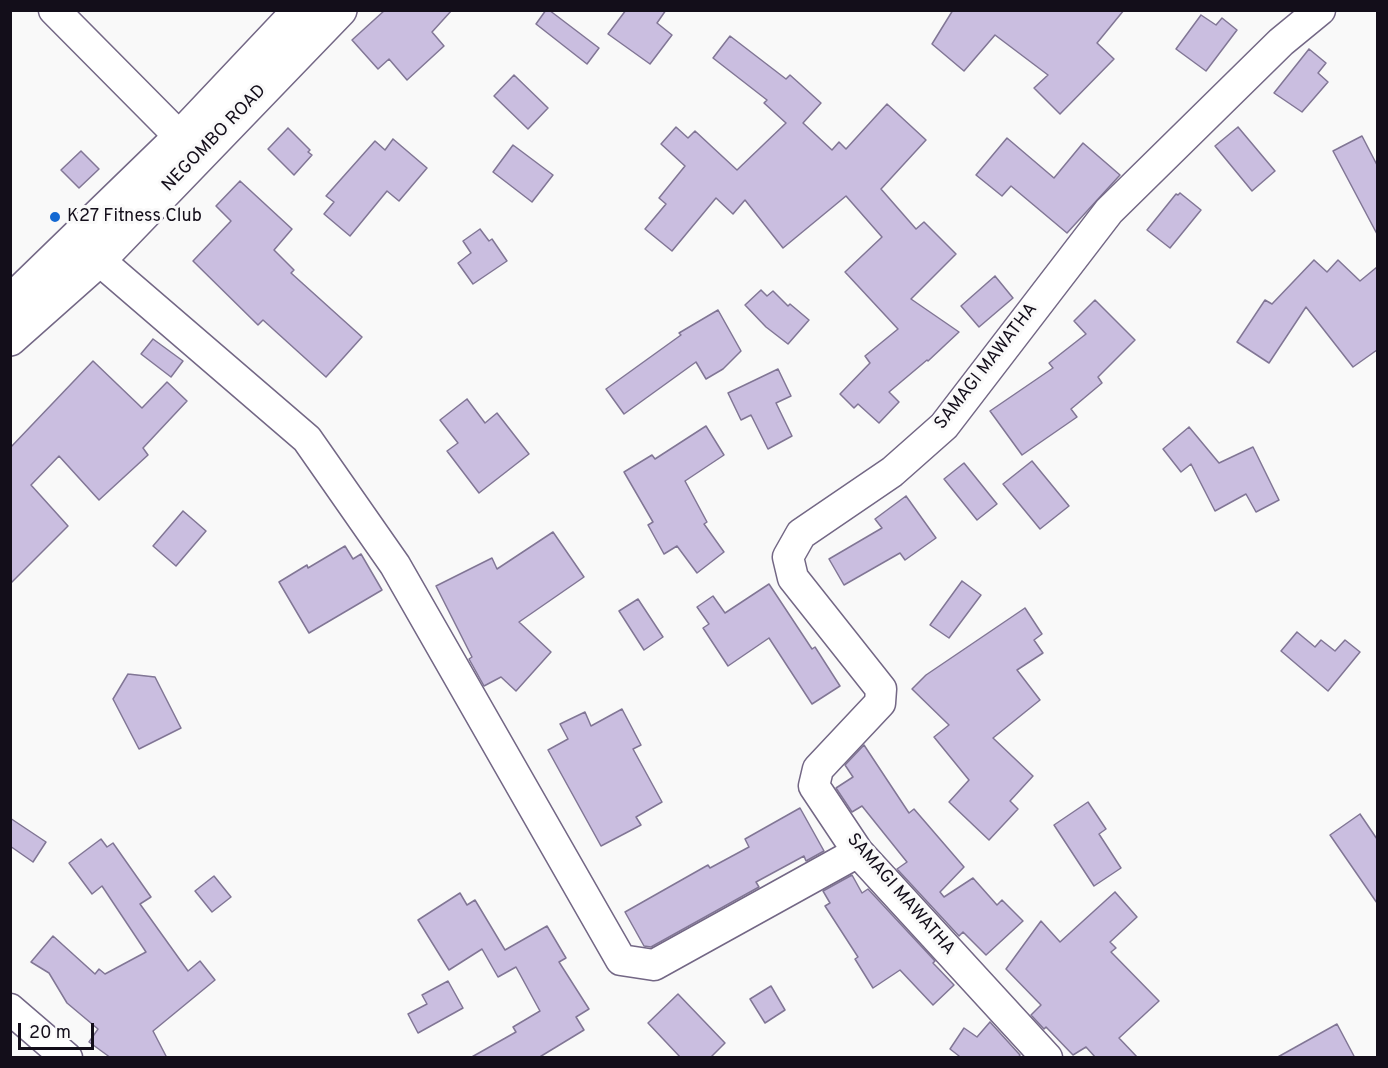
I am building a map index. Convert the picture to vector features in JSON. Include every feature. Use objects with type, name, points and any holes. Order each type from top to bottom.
[{"type":"highway","name":"NEGOMBO ROAD","points":[[10,302],[180,137],[300,10]]},
{"type":"highway","name":"NEGOMBO ROAD","points":[[10,339],[99,260],[340,10]]},
{"type":"street","points":[[54,10],[180,137]]},
{"type":"street","name":"SAMAGI MAWATHA","points":[[1047,1058],[858,852],[814,786],[818,769],[880,702],[881,689],[793,578],[788,557],[801,534],[892,472],[944,426],[1109,211],[1281,42],[1320,10]]},
{"type":"street","points":[[99,260],[307,439],[395,566],[621,960],[654,965],[858,852]]},
{"type":"street","points":[[10,1009],[67,1058]]},
{"type":"building","points":[[385,10],[452,10],[432,32],[444,46],[407,80],[389,59],[378,69],[352,40]]},
{"type":"building","points":[[546,10],[599,48],[587,64],[536,24]]},
{"type":"building","points":[[626,10],[666,10],[657,23],[672,35],[650,64],[608,34]]},
{"type":"building","points":[[953,10],[1124,10],[1097,43],[1114,59],[1060,114],[1034,88],[1048,75],[995,35],[964,71],[932,44]]},
{"type":"building","points":[[1201,15],[1216,25],[1222,18],[1237,30],[1206,71],[1176,49]]},
{"type":"building","points":[[730,36],[786,79],[790,75],[821,103],[803,123],[832,150],[839,142],[846,149],[887,104],[926,140],[881,189],[916,229],[924,222],[956,254],[911,299],[959,332],[928,361],[889,392],[899,402],[879,423],[858,404],[854,408],[840,394],[870,363],[865,356],[898,329],[845,272],[882,237],[846,196],[783,248],[745,200],[733,214],[716,198],[672,251],[645,229],[666,204],[659,198],[685,166],[661,144],[676,127],[688,138],[695,131],[737,170],[786,123],[764,103],[767,100],[713,58]]},
{"type":"building","points":[[1309,49],[1326,63],[1318,73],[1328,82],[1302,112],[1274,93]]},
{"type":"building","points":[[514,75],[548,108],[528,129],[494,96]]},
{"type":"building","points":[[1238,127],[1275,171],[1252,191],[1215,146]]},
{"type":"building","points":[[288,128],[310,150],[308,152],[312,155],[294,175],[268,149]]},
{"type":"building","points":[[1362,136],[1377,165],[1377,234],[1333,151]]},
{"type":"building","points":[[1007,138],[1054,178],[1083,143],[1120,175],[1067,233],[1011,186],[1002,196],[976,175]]},
{"type":"building","points":[[393,139],[427,168],[399,201],[387,191],[350,236],[324,214],[334,202],[326,196],[375,141],[385,150]]},
{"type":"building","points":[[513,145],[553,175],[532,202],[493,172]]},
{"type":"building","points":[[81,151],[99,169],[79,188],[61,170]]},
{"type":"building","points":[[240,181],[292,229],[274,250],[294,270],[291,273],[362,337],[326,377],[263,320],[258,325],[193,261],[231,221],[216,206]]},
{"type":"building","points":[[1180,193],[1201,210],[1170,248],[1147,230],[1176,194]]},
{"type":"building","points":[[480,229],[489,241],[492,239],[507,261],[473,284],[458,263],[471,253],[463,241]]},
{"type":"building","points":[[1314,260],[1327,272],[1338,260],[1360,281],[1377,267],[1377,350],[1353,367],[1306,307],[1269,363],[1237,342],[1265,300],[1272,304]]},
{"type":"building","points":[[995,276],[1013,298],[979,327],[961,306]]},
{"type":"building","points":[[761,290],[767,296],[773,291],[788,306],[790,304],[809,320],[788,344],[766,327],[745,305]]},
{"type":"building","points":[[1095,300],[1135,340],[1098,377],[1102,383],[1071,409],[1077,417],[1022,455],[990,411],[1053,368],[1049,363],[1086,334],[1074,321]]},
{"type":"building","points":[[718,310],[741,351],[723,369],[706,379],[696,362],[624,414],[606,389],[681,335],[679,333]]},
{"type":"building","points":[[153,339],[183,361],[171,377],[141,354]]},
{"type":"building","points":[[93,361],[142,408],[167,382],[187,401],[143,448],[148,455],[99,500],[59,456],[31,485],[68,526],[10,584],[10,448]]},
{"type":"building","points":[[778,369],[791,396],[776,403],[792,436],[768,449],[751,415],[741,420],[728,393]]},
{"type":"building","points":[[467,399],[485,423],[497,413],[529,454],[479,493],[447,451],[458,443],[440,420]]},
{"type":"building","points":[[706,426],[724,455],[685,481],[707,522],[704,524],[724,552],[697,573],[677,546],[664,554],[648,525],[653,522],[624,472],[652,455],[655,459]]},
{"type":"building","points":[[1189,427],[1219,463],[1253,447],[1279,500],[1256,512],[1246,494],[1215,511],[1191,464],[1181,472],[1163,449]]},
{"type":"building","points":[[1032,461],[1069,506],[1040,529],[1003,484]]},
{"type":"building","points":[[964,463],[997,504],[977,520],[944,479]]},
{"type":"building","points":[[906,496],[936,538],[905,560],[900,553],[844,585],[829,559],[882,528],[875,519]]},
{"type":"building","points":[[183,511],[206,531],[176,566],[153,546]]},
{"type":"building","points":[[553,532],[584,577],[519,622],[551,652],[516,691],[501,677],[484,686],[469,659],[472,657],[436,586],[492,558],[497,569]]},
{"type":"building","points":[[345,546],[353,559],[361,554],[382,590],[309,633],[279,582]]},
{"type":"building","points":[[962,581],[981,595],[949,638],[930,625]]},
{"type":"building","points":[[769,584],[812,649],[815,647],[840,686],[812,704],[769,638],[728,666],[703,628],[709,624],[697,607],[713,596],[725,613]]},
{"type":"building","points":[[638,599],[663,637],[644,650],[619,611]]},
{"type":"building","points":[[1025,608],[1042,634],[1034,640],[1043,653],[1017,670],[1040,700],[993,738],[1033,776],[1010,801],[1018,809],[989,840],[949,802],[969,780],[934,737],[949,725],[912,689],[926,675]]},
{"type":"building","points":[[1297,632],[1315,647],[1321,640],[1335,651],[1345,640],[1360,652],[1328,691],[1281,651]]},
{"type":"building","points":[[128,674],[155,677],[181,728],[139,749],[113,699]]},
{"type":"building","points":[[622,709],[641,745],[633,749],[662,802],[636,817],[641,825],[601,846],[548,750],[568,739],[560,724],[585,712],[591,726]]},
{"type":"building","points":[[864,745],[909,813],[914,809],[964,867],[940,892],[944,897],[973,878],[997,905],[1002,900],[1023,921],[986,955],[963,932],[959,936],[897,869],[907,862],[862,806],[852,812],[836,788],[853,777],[845,765]]},
{"type":"building","points":[[1088,802],[1106,829],[1099,834],[1121,868],[1094,886],[1054,825]]},
{"type":"building","points":[[800,808],[824,851],[806,861],[804,856],[756,882],[759,887],[651,947],[644,946],[625,912],[708,865],[710,868],[749,847],[745,839]]},
{"type":"building","points":[[1360,814],[1377,839],[1377,903],[1330,835]]},
{"type":"building","points":[[10,818],[46,842],[33,862],[10,846]]},
{"type":"building","points":[[101,839],[107,847],[113,843],[151,897],[140,904],[188,971],[200,961],[215,980],[153,1031],[167,1058],[111,1058],[89,1042],[98,1029],[67,1003],[49,973],[31,962],[53,936],[95,974],[99,969],[105,974],[146,952],[102,886],[92,894],[69,863]]},
{"type":"building","points":[[852,875],[862,893],[868,889],[935,961],[933,963],[954,985],[933,1005],[900,970],[873,988],[855,959],[858,957],[825,906],[830,903],[823,891]]},
{"type":"building","points":[[214,876],[231,897],[212,912],[195,891]]},
{"type":"building","points":[[1115,892],[1137,917],[1110,942],[1116,948],[1111,952],[1159,1001],[1119,1038],[1138,1058],[1096,1058],[1086,1047],[1073,1055],[1031,1015],[1041,1005],[1006,969],[1041,921],[1060,942]]},
{"type":"building","points":[[460,893],[467,905],[475,900],[505,950],[547,926],[566,958],[559,962],[589,1009],[576,1017],[584,1030],[538,1058],[470,1058],[516,1032],[513,1027],[540,1011],[516,967],[498,977],[482,949],[449,970],[418,920]]},
{"type":"building","points":[[448,981],[463,1008],[418,1033],[408,1014],[427,1004],[422,995]]},
{"type":"building","points":[[771,986],[785,1010],[765,1023],[750,999]]},
{"type":"building","points":[[678,994],[725,1043],[710,1058],[681,1058],[648,1023]]},
{"type":"building","points":[[990,1022],[1020,1055],[1018,1058],[957,1058],[959,1056],[950,1049],[964,1028],[977,1037]]},
{"type":"building","points":[[1337,1024],[1355,1058],[1276,1058]]},
{"type":"place","name":"K27 Fitness Club","points":[[55,217]]}]
